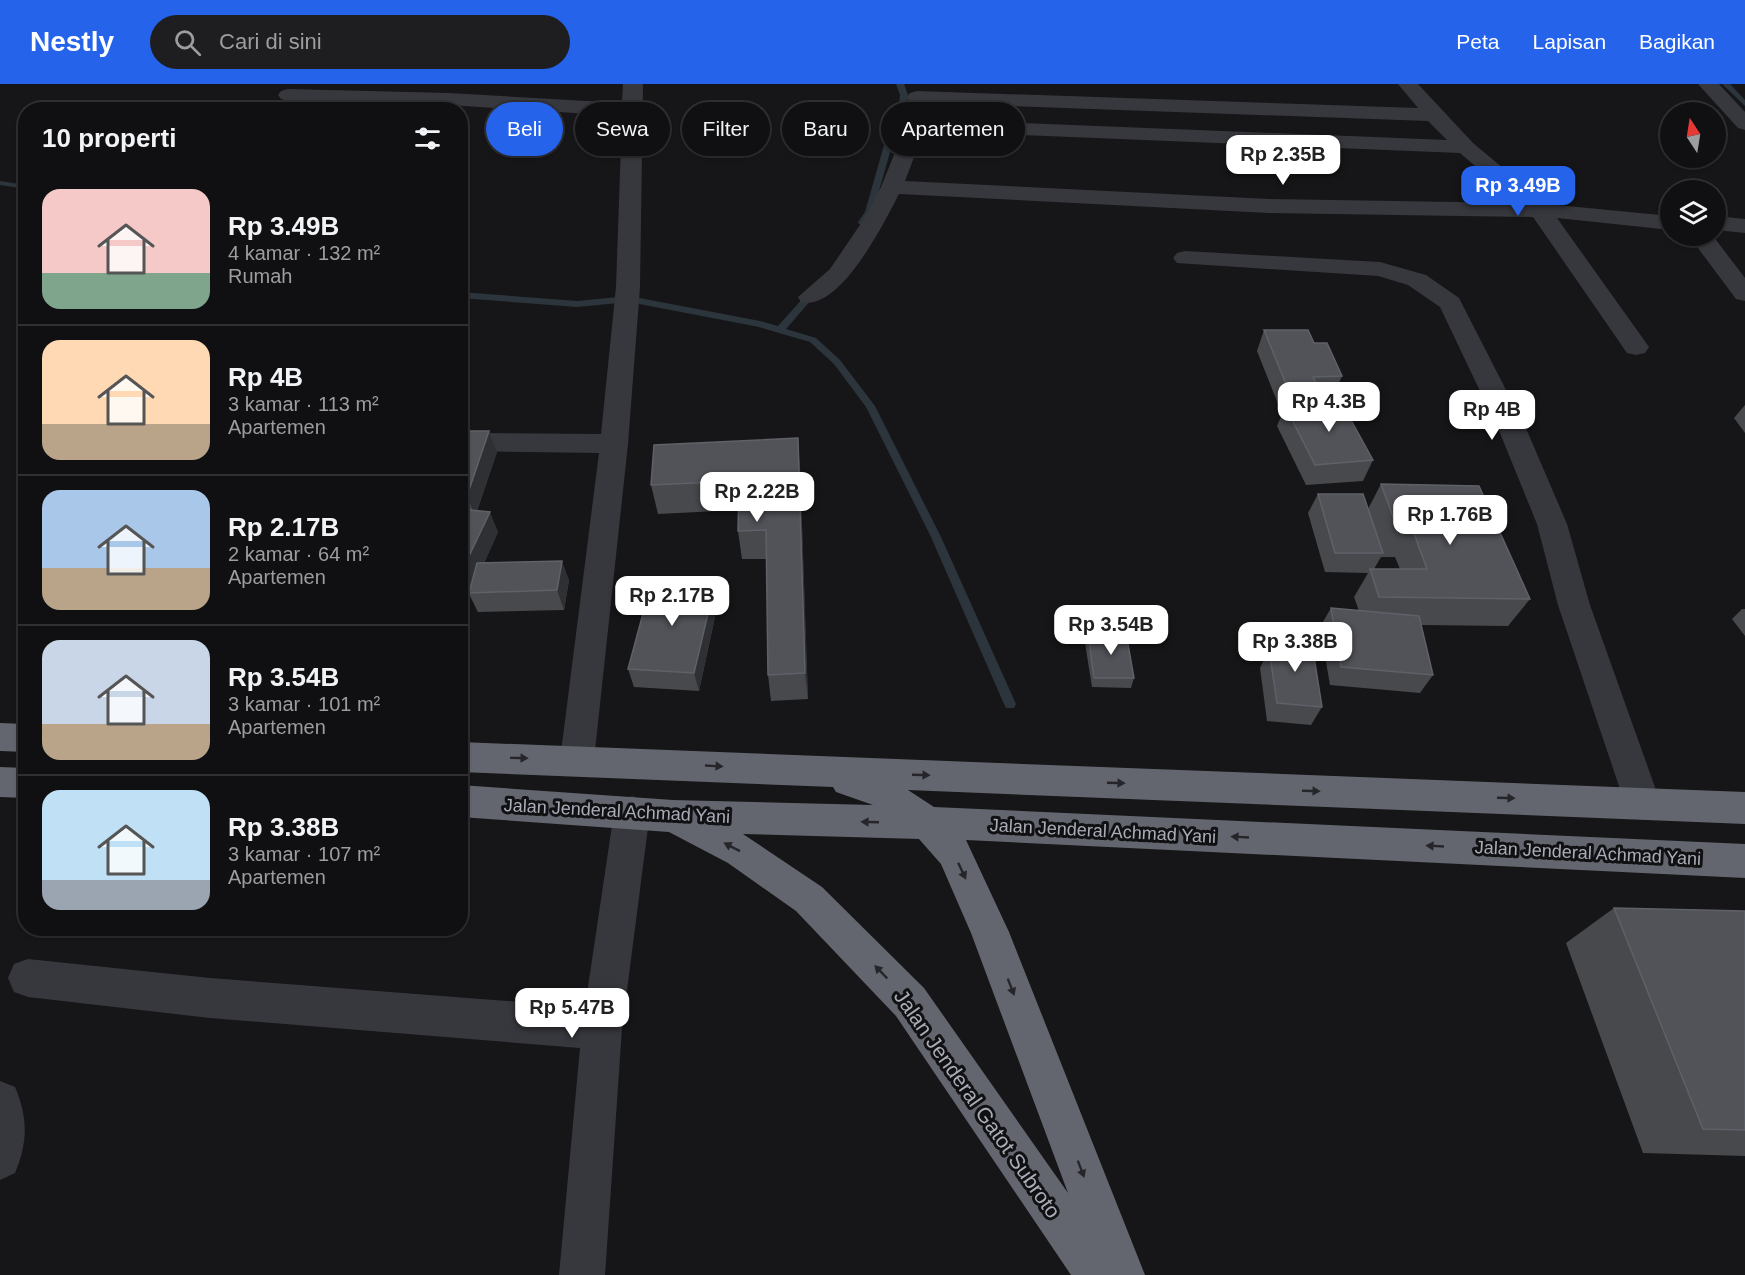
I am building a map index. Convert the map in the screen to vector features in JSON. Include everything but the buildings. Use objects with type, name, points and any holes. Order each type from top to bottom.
[{"type":"highway","points":[[0,737],[18,738]]},
{"type":"highway","points":[[468,757],[1745,808]]},
{"type":"highway","points":[[821,771],[887,795],[928,823],[954,853],[990,932],[1122,1275]]},
{"type":"highway","points":[[0,782],[18,783]]},
{"type":"highway","name":"Jalan Jenderal Achmad Yani","points":[[468,802],[673,816],[928,823],[1745,861]]},
{"type":"highway","name":"Jalan Jenderal Gatot Subroto","points":[[673,816],[741,851],[809,899],[910,1002],[1098,1275]]},
{"type":"street","points":[[632,102],[633,84]]},
{"type":"street","points":[[1408,84],[1434,115],[1466,147],[1540,210],[1636,347]]},
{"type":"street","points":[[1708,84],[1745,124]]},
{"type":"street","points":[[913,91],[1434,115]]},
{"type":"street","points":[[288,95],[449,99],[575,107]]},
{"type":"street","points":[[1025,129],[1466,147]]},
{"type":"street","points":[[577,760],[614,444],[626,299],[630,156]]},
{"type":"street","points":[[810,297],[838,274],[852,256],[892,187],[904,156]]},
{"type":"street","points":[[892,187],[1269,206],[1540,210],[1660,222]]},
{"type":"street","points":[[1726,224],[1745,226]]},
{"type":"street","points":[[1709,246],[1745,294]]},
{"type":"street","points":[[1185,258],[1380,269],[1417,280],[1450,303],[1514,433],[1552,524],[1574,605],[1643,804]]},
{"type":"street","points":[[468,442],[614,444]]},
{"type":"street","points":[[582,1275],[602,1029],[632,812]]},
{"type":"street","points":[[28,978],[210,998],[602,1029]]},
{"type":"street","points":[[0,1102],[5,1119],[4,1149],[0,1158]]},
{"type":"waterway","points":[[862,222],[869,212],[892,131],[903,105],[904,95],[900,84]]},
{"type":"waterway","points":[[1726,84],[1745,104]]},
{"type":"waterway","points":[[0,183],[18,186]]},
{"type":"waterway","points":[[780,330],[815,290]]},
{"type":"waterway","points":[[468,296],[577,304],[629,299],[760,324],[813,340],[837,362],[870,406],[936,537],[1010,704]]}]
